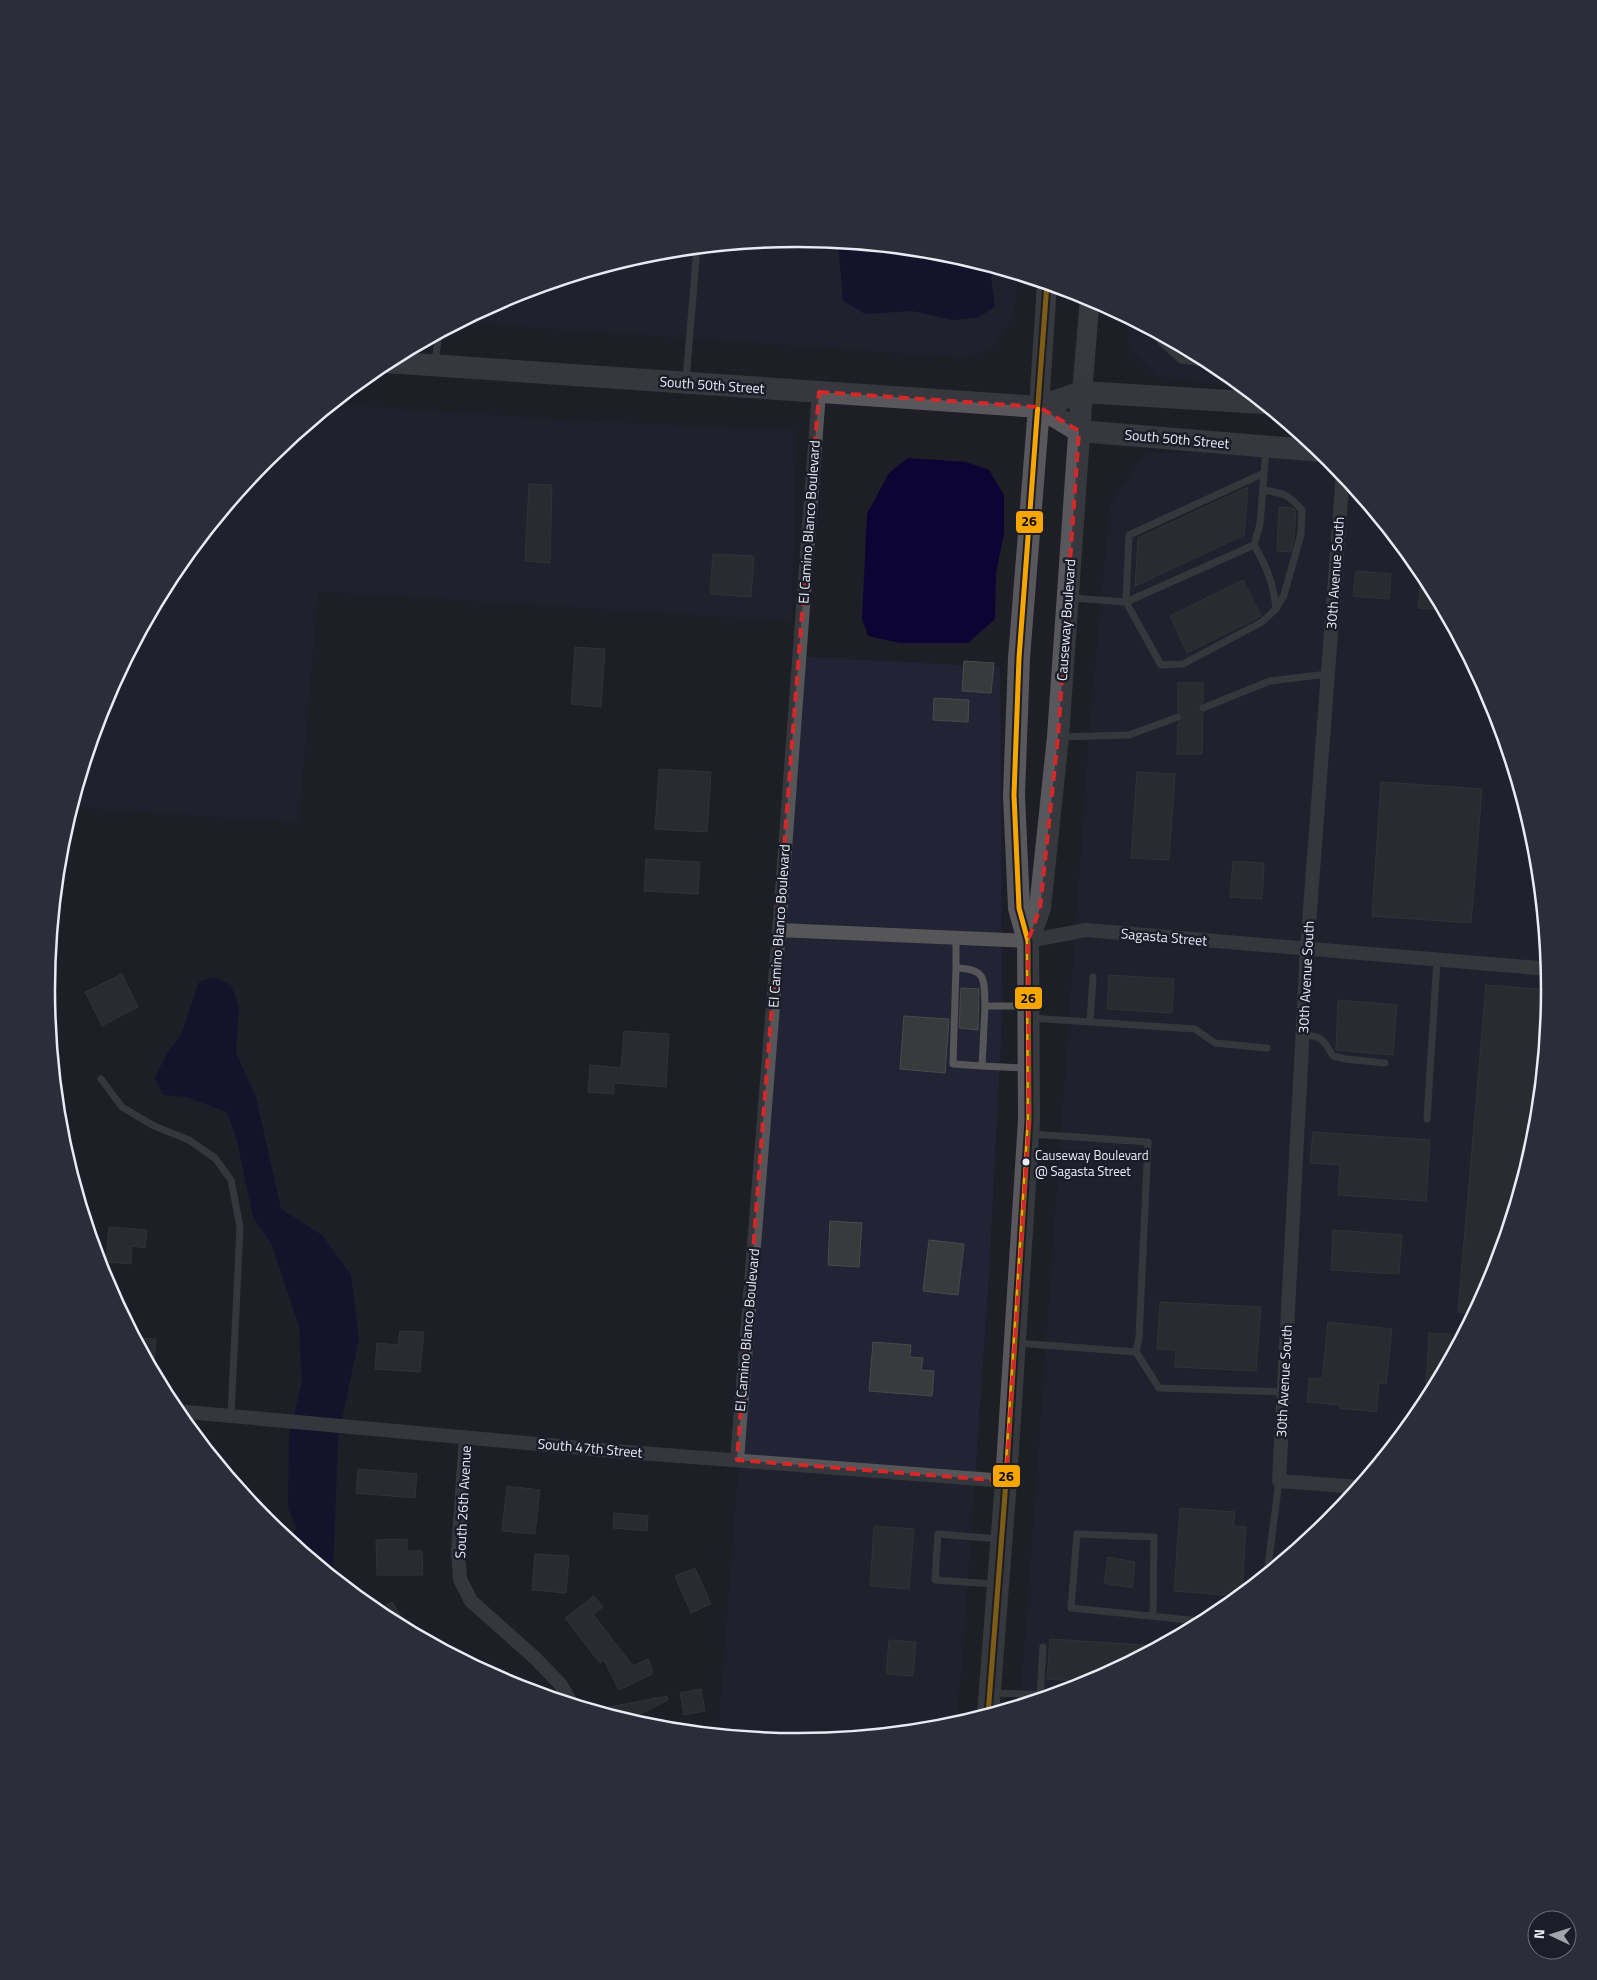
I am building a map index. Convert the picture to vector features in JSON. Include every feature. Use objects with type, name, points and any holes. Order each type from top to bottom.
[{"type":"main road","name":"Causeway Boulevard","points":[[989,1704],[1006,1481],[1028,1134],[1028,941],[1019,908],[1014,795],[1019,658],[1047,290]]},
{"type":"main road","name":"Causeway Boulevard","points":[[1028,941],[1040,908],[1058,736],[1089,306]]},
{"type":"main road","name":"South 50th Street","points":[[400,363],[1039,407],[1082,392],[1252,401]]},
{"type":"main road","name":"South 50th Street","points":[[1039,407],[1079,431],[1308,449]]},
{"type":"street","name":"El Camino Blanco Boulevard","points":[[737,1460],[780,930],[819,392]]},
{"type":"street","name":"30th Avenue South","points":[[1279,1481],[1307,950],[1342,484]]},
{"type":"street","name":"Sagasta Street","points":[[780,930],[1028,941],[1086,930],[1541,968]]},
{"type":"street","name":"South 47th Street","points":[[186,1412],[614,1451],[1006,1481]]},
{"type":"street","name":"South 26th Avenue","points":[[466,1437],[458,1551],[460,1579],[471,1601],[535,1658],[561,1685],[567,1696]]},
{"type":"street","points":[[1279,1481],[1351,1486]]},
{"type":"lane","points":[[686,383],[698,254]]},
{"type":"lane","points":[[434,365],[438,340]]},
{"type":"lane","points":[[1161,341],[1181,360],[1196,362]]},
{"type":"lane","points":[[1266,446],[1260,524],[1254,545],[1264,561],[1273,586],[1276,609]]},
{"type":"lane","points":[[1263,490],[1284,493],[1292,497],[1302,510],[1301,534],[1284,595],[1276,609],[1262,622],[1183,664],[1162,666],[1126,602],[1129,535],[1264,473]]},
{"type":"lane","points":[[1068,598],[1126,602],[1254,545]]},
{"type":"lane","points":[[1203,708],[1270,681],[1328,674]]},
{"type":"lane","points":[[1058,736],[1130,735],[1178,717]]},
{"type":"lane","points":[[956,938],[953,1064],[1028,1068]]},
{"type":"lane","points":[[1427,1119],[1437,960]]},
{"type":"lane","points":[[956,968],[972,968],[982,976],[984,983],[985,1006],[982,1066]]},
{"type":"lane","points":[[1090,1022],[1093,977]]},
{"type":"lane","points":[[985,1006],[1090,1022],[1195,1029],[1215,1043],[1267,1048]]},
{"type":"lane","points":[[1303,1035],[1314,1035],[1324,1040],[1333,1056],[1345,1059],[1385,1062]]},
{"type":"lane","points":[[101,1079],[122,1107],[154,1126],[189,1140],[215,1158],[231,1180],[240,1227],[231,1415]]},
{"type":"lane","points":[[1028,1134],[1148,1142],[1139,1338],[1136,1352],[1159,1388],[1284,1392]]},
{"type":"lane","points":[[1014,1343],[1136,1352]]},
{"type":"lane","points":[[1268,1566],[1279,1481]]},
{"type":"lane","points":[[998,1584],[935,1580],[938,1534],[1002,1539]]},
{"type":"lane","points":[[1153,1616],[1154,1537],[1077,1534],[1071,1608],[1192,1620]]},
{"type":"lane","points":[[1040,1693],[1043,1647]]},
{"type":"lane","points":[[989,1704],[1025,1698]]},
{"type":"highlighted area","points":[[819,392],[1039,407],[1079,431],[1058,737],[1040,908],[1028,941],[1029,1120],[1006,1481],[737,1460]]},
{"type":"shaded area","points":[[750,248],[847,248],[896,253],[944,261],[1018,280],[1013,317],[995,346],[969,358],[471,323],[514,303],[560,286],[606,272],[653,261],[701,253]]},
{"type":"shaded area","points":[[838,248],[896,253],[944,261],[993,273],[991,278],[995,307],[977,318],[953,320],[912,311],[865,314],[843,301]]},
{"type":"shaded area","points":[[1127,323],[1170,346],[1233,387],[1156,376],[1129,348]]},
{"type":"shaded area","points":[[340,405],[577,421],[796,430],[792,621],[318,591],[299,822],[78,807],[94,751],[112,705],[132,661],[180,577],[209,537],[273,464],[308,431]]},
{"type":"shaded area","points":[[1253,451],[1315,455],[1357,500],[1388,537],[1417,577],[1465,661],[1485,705],[1503,751],[1528,845],[1536,893],[1542,990],[1536,1087],[1528,1135],[1503,1229],[1465,1319],[1417,1403],[1388,1443],[1357,1480],[1324,1516],[1289,1549],[1212,1608],[1170,1634],[1127,1657],[1083,1677],[1020,1699],[1090,722],[1110,504],[1145,453]]},
{"type":"shaded area","points":[[908,458],[966,462],[989,470],[1004,495],[1004,533],[996,574],[995,619],[968,643],[900,643],[868,636],[862,619],[867,514],[889,473]]},
{"type":"shaded area","points":[[801,657],[1000,667],[1002,1019],[989,1274],[957,1716],[896,1727],[847,1732],[798,1734],[718,1729]]},
{"type":"shaded area","points":[[213,977],[231,985],[239,1007],[236,1053],[256,1097],[281,1209],[322,1235],[351,1275],[359,1339],[338,1437],[333,1570],[293,1535],[296,1528],[288,1508],[289,1435],[302,1382],[299,1326],[272,1245],[253,1217],[237,1141],[227,1112],[186,1097],[163,1095],[155,1078],[166,1055],[181,1035],[199,982]]},
{"type":"building","points":[[529,484],[552,485],[550,563],[525,561]]},
{"type":"building","points":[[1248,487],[1244,535],[1135,586],[1138,538]]},
{"type":"building","points":[[1279,507],[1293,508],[1296,511],[1291,552],[1277,551]]},
{"type":"building","points":[[713,554],[754,556],[751,597],[710,594]]},
{"type":"building","points":[[1356,571],[1391,574],[1389,599],[1353,596]]},
{"type":"building","points":[[1243,580],[1261,616],[1187,653],[1170,616]]},
{"type":"building","points":[[1421,583],[1437,609],[1418,608]]},
{"type":"building","points":[[575,647],[605,649],[601,707],[571,704]]},
{"type":"building","points":[[964,661],[994,663],[991,693],[962,691]]},
{"type":"building","points":[[1178,683],[1203,683],[1203,702],[1198,708],[1199,712],[1203,713],[1202,754],[1177,754],[1178,723],[1183,717],[1182,713],[1178,712]]},
{"type":"building","points":[[934,698],[969,700],[968,722],[933,720]]},
{"type":"building","points":[[659,769],[711,772],[707,832],[655,829]]},
{"type":"building","points":[[1137,772],[1175,774],[1169,860],[1131,858]]},
{"type":"building","points":[[1381,782],[1482,789],[1471,923],[1372,916]]},
{"type":"building","points":[[646,859],[700,862],[698,894],[644,891]]},
{"type":"building","points":[[1233,861],[1264,863],[1262,899],[1230,897]]},
{"type":"building","points":[[122,974],[138,1007],[102,1026],[85,992]]},
{"type":"building","points":[[1109,975],[1174,979],[1172,1013],[1107,1009]]},
{"type":"building","points":[[1486,985],[1542,989],[1536,1087],[1528,1135],[1517,1182],[1503,1229],[1485,1275],[1468,1313],[1458,1312]]},
{"type":"building","points":[[961,988],[979,989],[978,1030],[959,1028]]},
{"type":"building","points":[[1338,1000],[1397,1005],[1393,1055],[1336,1050]]},
{"type":"building","points":[[904,1016],[949,1019],[945,1073],[900,1069]]},
{"type":"building","points":[[624,1031],[669,1034],[666,1087],[614,1083],[614,1094],[588,1092],[590,1065],[621,1068]]},
{"type":"building","points":[[1313,1132],[1430,1140],[1426,1201],[1338,1195],[1340,1165],[1310,1163]]},
{"type":"building","points":[[830,1221],[862,1223],[859,1267],[828,1265]]},
{"type":"building","points":[[109,1227],[147,1230],[145,1248],[132,1246],[131,1264],[107,1262]]},
{"type":"building","points":[[1333,1230],[1402,1235],[1399,1274],[1331,1270]]},
{"type":"building","points":[[929,1240],[964,1244],[958,1295],[923,1291]]},
{"type":"building","points":[[1160,1302],[1261,1307],[1256,1371],[1175,1367],[1176,1350],[1157,1349]]},
{"type":"building","points":[[1328,1322],[1392,1329],[1386,1384],[1379,1383],[1376,1412],[1340,1408],[1340,1405],[1307,1402],[1309,1378],[1322,1379]]},
{"type":"building","points":[[400,1331],[424,1332],[420,1372],[375,1369],[377,1343],[398,1345]]},
{"type":"building","points":[[1429,1333],[1451,1334],[1451,1346],[1426,1388]]},
{"type":"building","points":[[142,1338],[156,1339],[154,1360]]},
{"type":"building","points":[[873,1342],[911,1345],[910,1357],[923,1358],[921,1370],[934,1371],[932,1396],[869,1391]]},
{"type":"building","points":[[358,1469],[417,1474],[415,1498],[356,1493]]},
{"type":"building","points":[[507,1486],[540,1490],[535,1534],[502,1531]]},
{"type":"building","points":[[1180,1508],[1235,1512],[1233,1526],[1246,1527],[1243,1586],[1230,1595],[1174,1591]]},
{"type":"building","points":[[614,1513],[648,1516],[647,1531],[613,1528]]},
{"type":"building","points":[[874,1526],[914,1529],[909,1589],[870,1586]]},
{"type":"building","points":[[407,1539],[407,1551],[422,1551],[423,1575],[377,1575],[376,1540]]},
{"type":"building","points":[[535,1554],[569,1556],[566,1593],[532,1590]]},
{"type":"building","points":[[1108,1557],[1135,1562],[1132,1588],[1104,1583]]},
{"type":"building","points":[[695,1568],[711,1604],[691,1613],[675,1576]]},
{"type":"building","points":[[594,1596],[603,1607],[593,1614],[633,1666],[648,1659],[652,1668],[652,1674],[619,1690],[604,1660],[600,1663],[565,1618]]},
{"type":"building","points":[[392,1602],[402,1619],[385,1608]]},
{"type":"building","points":[[1050,1639],[1149,1645],[1073,1681],[1047,1679]]},
{"type":"building","points":[[889,1640],[916,1642],[913,1676],[886,1674]]},
{"type":"building","points":[[701,1689],[705,1711],[684,1715],[680,1693]]},
{"type":"building","points":[[667,1696],[668,1700],[637,1715],[605,1708]]},
{"type":"transit line","name":"26","points":[[988,1709],[1006,1481],[1029,1120],[1028,941],[1019,908],[1014,795],[1019,658],[1047,290]]},
{"type":"place","name":"Causeway Boulevard @ Sagasta Street","points":[[1026,1162]]}]
